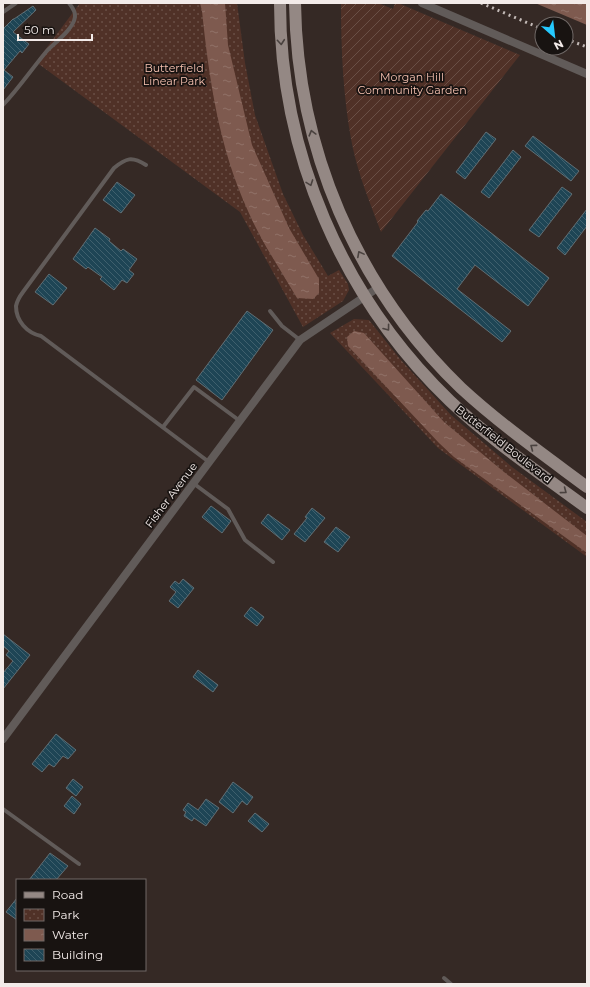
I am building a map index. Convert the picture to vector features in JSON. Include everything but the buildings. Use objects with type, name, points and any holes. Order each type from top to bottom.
[{"type":"main road","name":"Butterfield Boulevard","points":[[280,3],[283,62],[288,99],[296,136],[308,177],[332,238],[365,297],[403,349],[422,372],[450,401],[477,425],[587,508]]},
{"type":"main road","name":"Butterfield Boulevard","points":[[295,3],[298,62],[303,97],[312,134],[323,171],[342,218],[379,287],[394,310],[416,338],[460,387],[488,412],[587,487]]},
{"type":"street","points":[[422,3],[587,74]]},
{"type":"street","name":"Fisher Avenue","points":[[3,739],[300,340],[379,287]]},
{"type":"lane","points":[[3,12],[16,3]]},
{"type":"lane","points":[[3,105],[19,88],[47,52],[69,30],[75,17],[74,8],[69,3]]},
{"type":"lane","points":[[146,165],[136,159],[130,158],[114,168],[18,299],[16,307],[18,315],[26,330],[41,336],[209,462]]},
{"type":"lane","points":[[270,311],[282,326],[300,340]]},
{"type":"lane","points":[[163,427],[194,388],[240,421]]},
{"type":"lane","points":[[193,483],[228,509],[245,540],[273,562]]},
{"type":"lane","points":[[3,809],[79,864]]},
{"type":"lane","points":[[444,978],[452,984]]},
{"type":"green space","name":"Butterfield Linear Park","points":[[80,3],[237,3],[245,63],[255,115],[283,194],[303,235],[328,276],[339,270],[348,284],[349,290],[343,301],[303,327],[240,212],[36,62]]},
{"type":"green space","name":"Morgan Hill Community Garden","points":[[341,3],[378,3],[393,9],[395,3],[398,3],[520,55],[381,232],[361,177],[352,144],[346,109],[343,74]]},
{"type":"green space","points":[[354,319],[369,320],[400,359],[451,415],[512,467],[587,522],[587,557],[438,448],[330,333]]},
{"type":"water","points":[[200,3],[225,3],[228,45],[252,145],[289,228],[319,279],[319,293],[313,299],[297,298],[259,233],[238,187],[217,113]]},
{"type":"water","points":[[535,3],[587,3],[587,25],[574,20],[574,16],[566,16]]},
{"type":"water","points":[[354,331],[364,333],[444,422],[504,472],[587,536],[587,553],[454,457],[439,443],[348,346],[347,337]]},
{"type":"railway","points":[[481,3],[534,26]]},
{"type":"railway","points":[[574,42],[587,47]]}]
